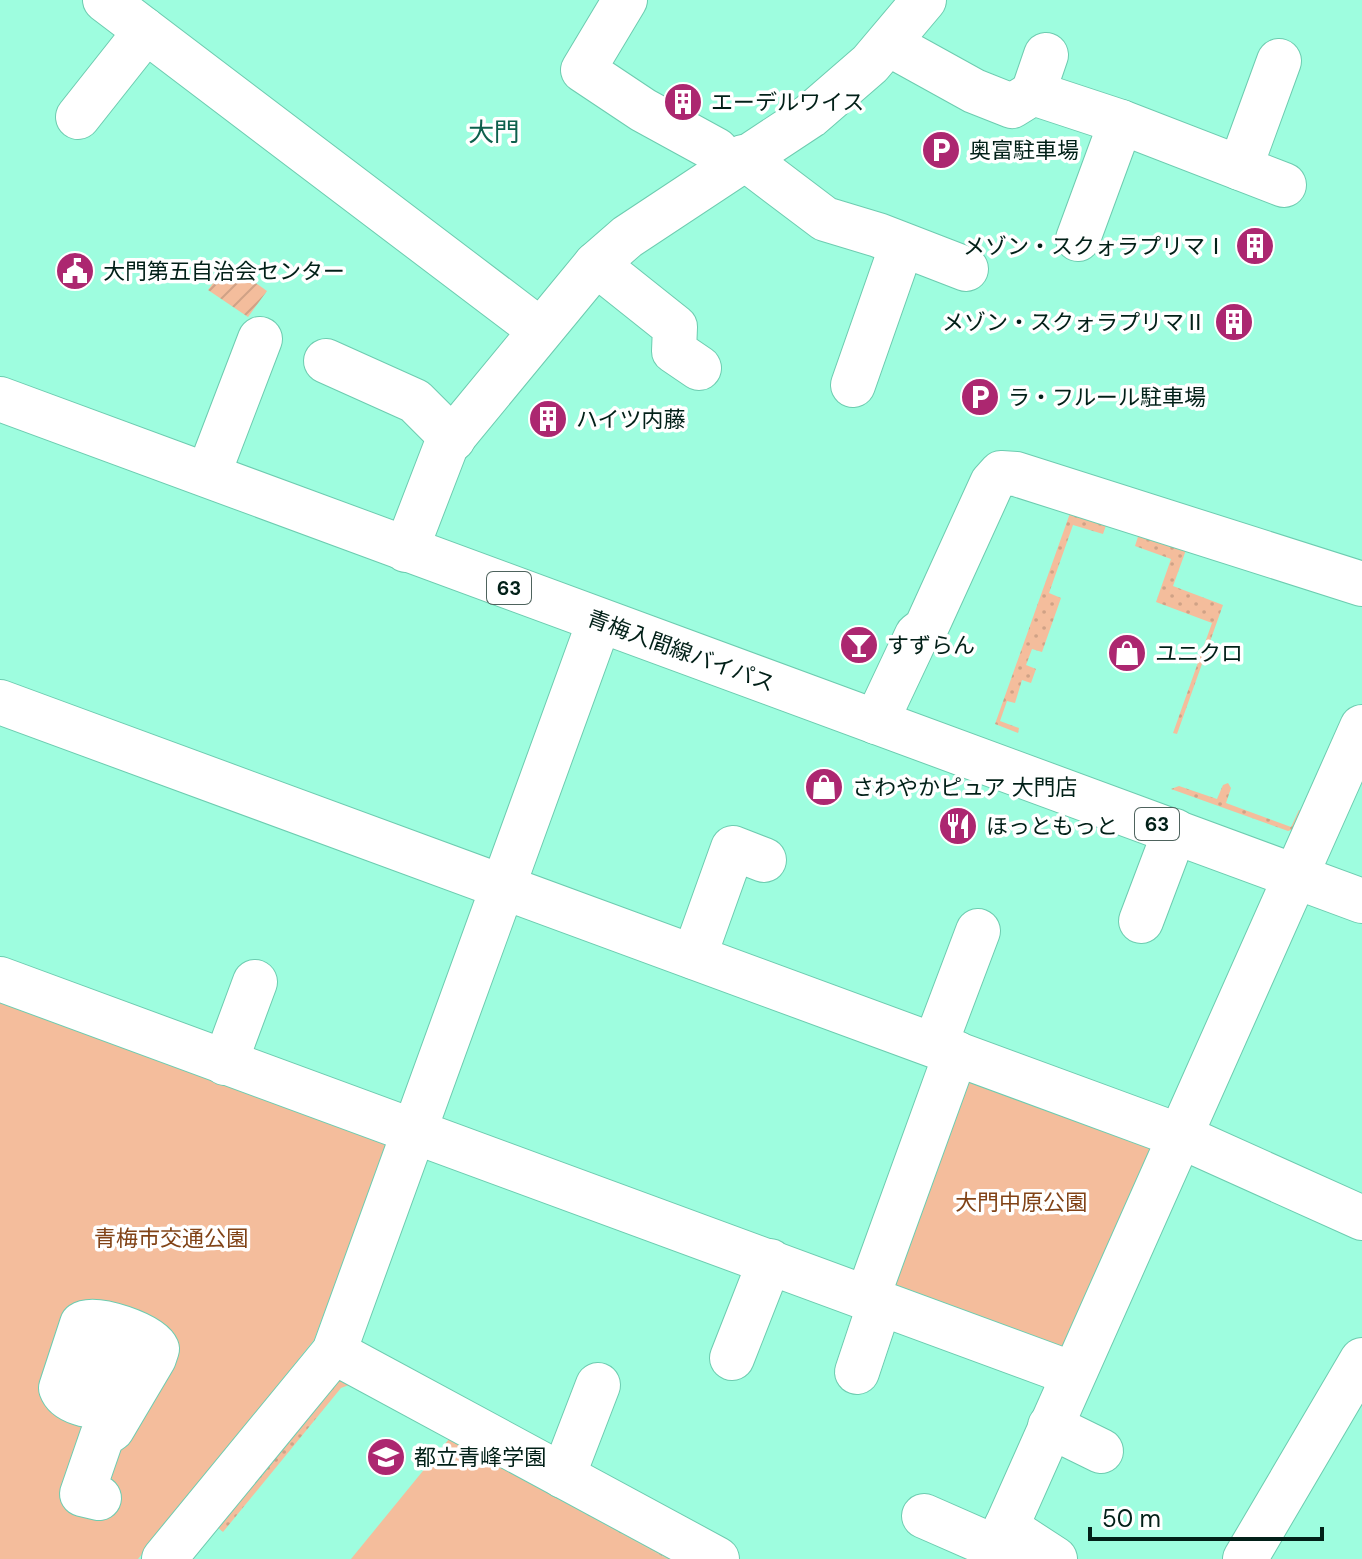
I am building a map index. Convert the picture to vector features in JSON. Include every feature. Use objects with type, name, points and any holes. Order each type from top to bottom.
[{"type":"street","points":[[105,0],[158,37],[540,330]]},
{"type":"street","points":[[625,0],[583,70],[643,110],[716,150],[825,219],[966,269]]},
{"type":"street","points":[[406,550],[446,446],[596,264],[627,237],[736,162],[810,116],[889,44],[924,0]]},
{"type":"street","points":[[78,117],[135,45],[143,29]]},
{"type":"street","points":[[889,44],[974,91],[1012,106],[1039,74],[1121,122],[1284,185]]},
{"type":"street","points":[[1240,168],[1279,61]]},
{"type":"street","points":[[1078,239],[1121,122]]},
{"type":"street","points":[[853,385],[902,245]]},
{"type":"street","points":[[596,264],[675,327],[674,351],[699,368]]},
{"type":"street","points":[[208,475],[260,339]]},
{"type":"street","points":[[326,361],[415,401],[453,439]]},
{"type":"street","name":"青梅入間線バイパス","points":[[0,399],[1362,901]]},
{"type":"street","points":[[876,722],[917,635],[926,628],[992,483],[1001,473],[1016,474],[1362,584]]},
{"type":"street","points":[[164,1559],[334,1352],[599,622]]},
{"type":"street","points":[[0,702],[1180,1136],[1362,1218]]},
{"type":"street","points":[[999,1545],[1362,727]]},
{"type":"street","points":[[1141,921],[1175,831]]},
{"type":"street","points":[[694,957],[733,848],[764,860]]},
{"type":"street","points":[[857,1372],[874,1300],[978,931]]},
{"type":"street","points":[[0,979],[137,1045],[225,1063],[415,1130],[1073,1374]]},
{"type":"street","points":[[225,1063],[256,982]]},
{"type":"street","points":[[732,1358],[770,1261]]},
{"type":"street","points":[[334,1352],[717,1559]]},
{"type":"street","points":[[1245,1559],[1362,1360]]},
{"type":"street","points":[[99,1498],[82,1494],[87,1474],[102,1436],[112,1429],[147,1370]]},
{"type":"street","points":[[563,1476],[598,1385]]},
{"type":"street","points":[[1050,1426],[1101,1451]]},
{"type":"street","points":[[924,1516],[999,1545],[1055,1559]]},
{"type":"green space","points":[[228,263],[267,291],[248,317],[208,290]]},
{"type":"green space","points":[[1074,502],[1110,514],[1103,534],[1073,525],[1049,593],[1061,598],[1042,652],[1032,649],[1026,665],[1036,669],[1031,683],[1022,680],[1015,703],[1007,701],[1000,721],[1019,728],[1018,733],[995,724]]},
{"type":"green space","points":[[1142,524],[1190,539],[1173,586],[1223,605],[1177,734],[1173,733],[1212,623],[1156,602],[1171,559],[1135,546]]},
{"type":"green space","points":[[1228,783],[1231,788],[1226,803],[1291,827],[1299,810],[1306,813],[1299,827],[1288,831],[1171,789],[1179,786],[1217,799],[1223,785]]},
{"type":"green space","name":"青梅市交通公園","points":[[0,995],[382,1134],[387,1145],[314,1340],[138,1559],[0,1559]]},
{"type":"green space","name":"大門中原公園","points":[[957,1078],[1150,1139],[1156,1152],[1071,1346],[1056,1353],[888,1291]]},
{"type":"green space","points":[[350,1375],[686,1559],[667,1559],[349,1385],[341,1388],[223,1532],[216,1526],[335,1380]]},
{"type":"green space","points":[[449,1439],[667,1559],[351,1559]]},
{"type":"place","name":"エーデルワイス","points":[[683,102]]},
{"type":"place","name":"奥富駐車場","points":[[941,150]]},
{"type":"place","name":"メゾン・スクォラプリマⅠ","points":[[1255,246]]},
{"type":"place","name":"大門第五自治会センター","points":[[75,271]]},
{"type":"place","name":"メゾン・スクォラプリマⅡ","points":[[1234,322]]},
{"type":"place","name":"ラ・フルール駐車場","points":[[980,397]]},
{"type":"place","name":"ハイツ内藤","points":[[548,419]]},
{"type":"place","name":"すずらん","points":[[859,645]]},
{"type":"place","name":"ユニクロ","points":[[1127,653]]},
{"type":"place","name":"さわやかピュア 大門店","points":[[824,787]]},
{"type":"place","name":"ほっともっと","points":[[958,826]]},
{"type":"place","name":"都立青峰学園","points":[[386,1457]]},
{"type":"district","name":"大門","points":[[494,132]]}]
